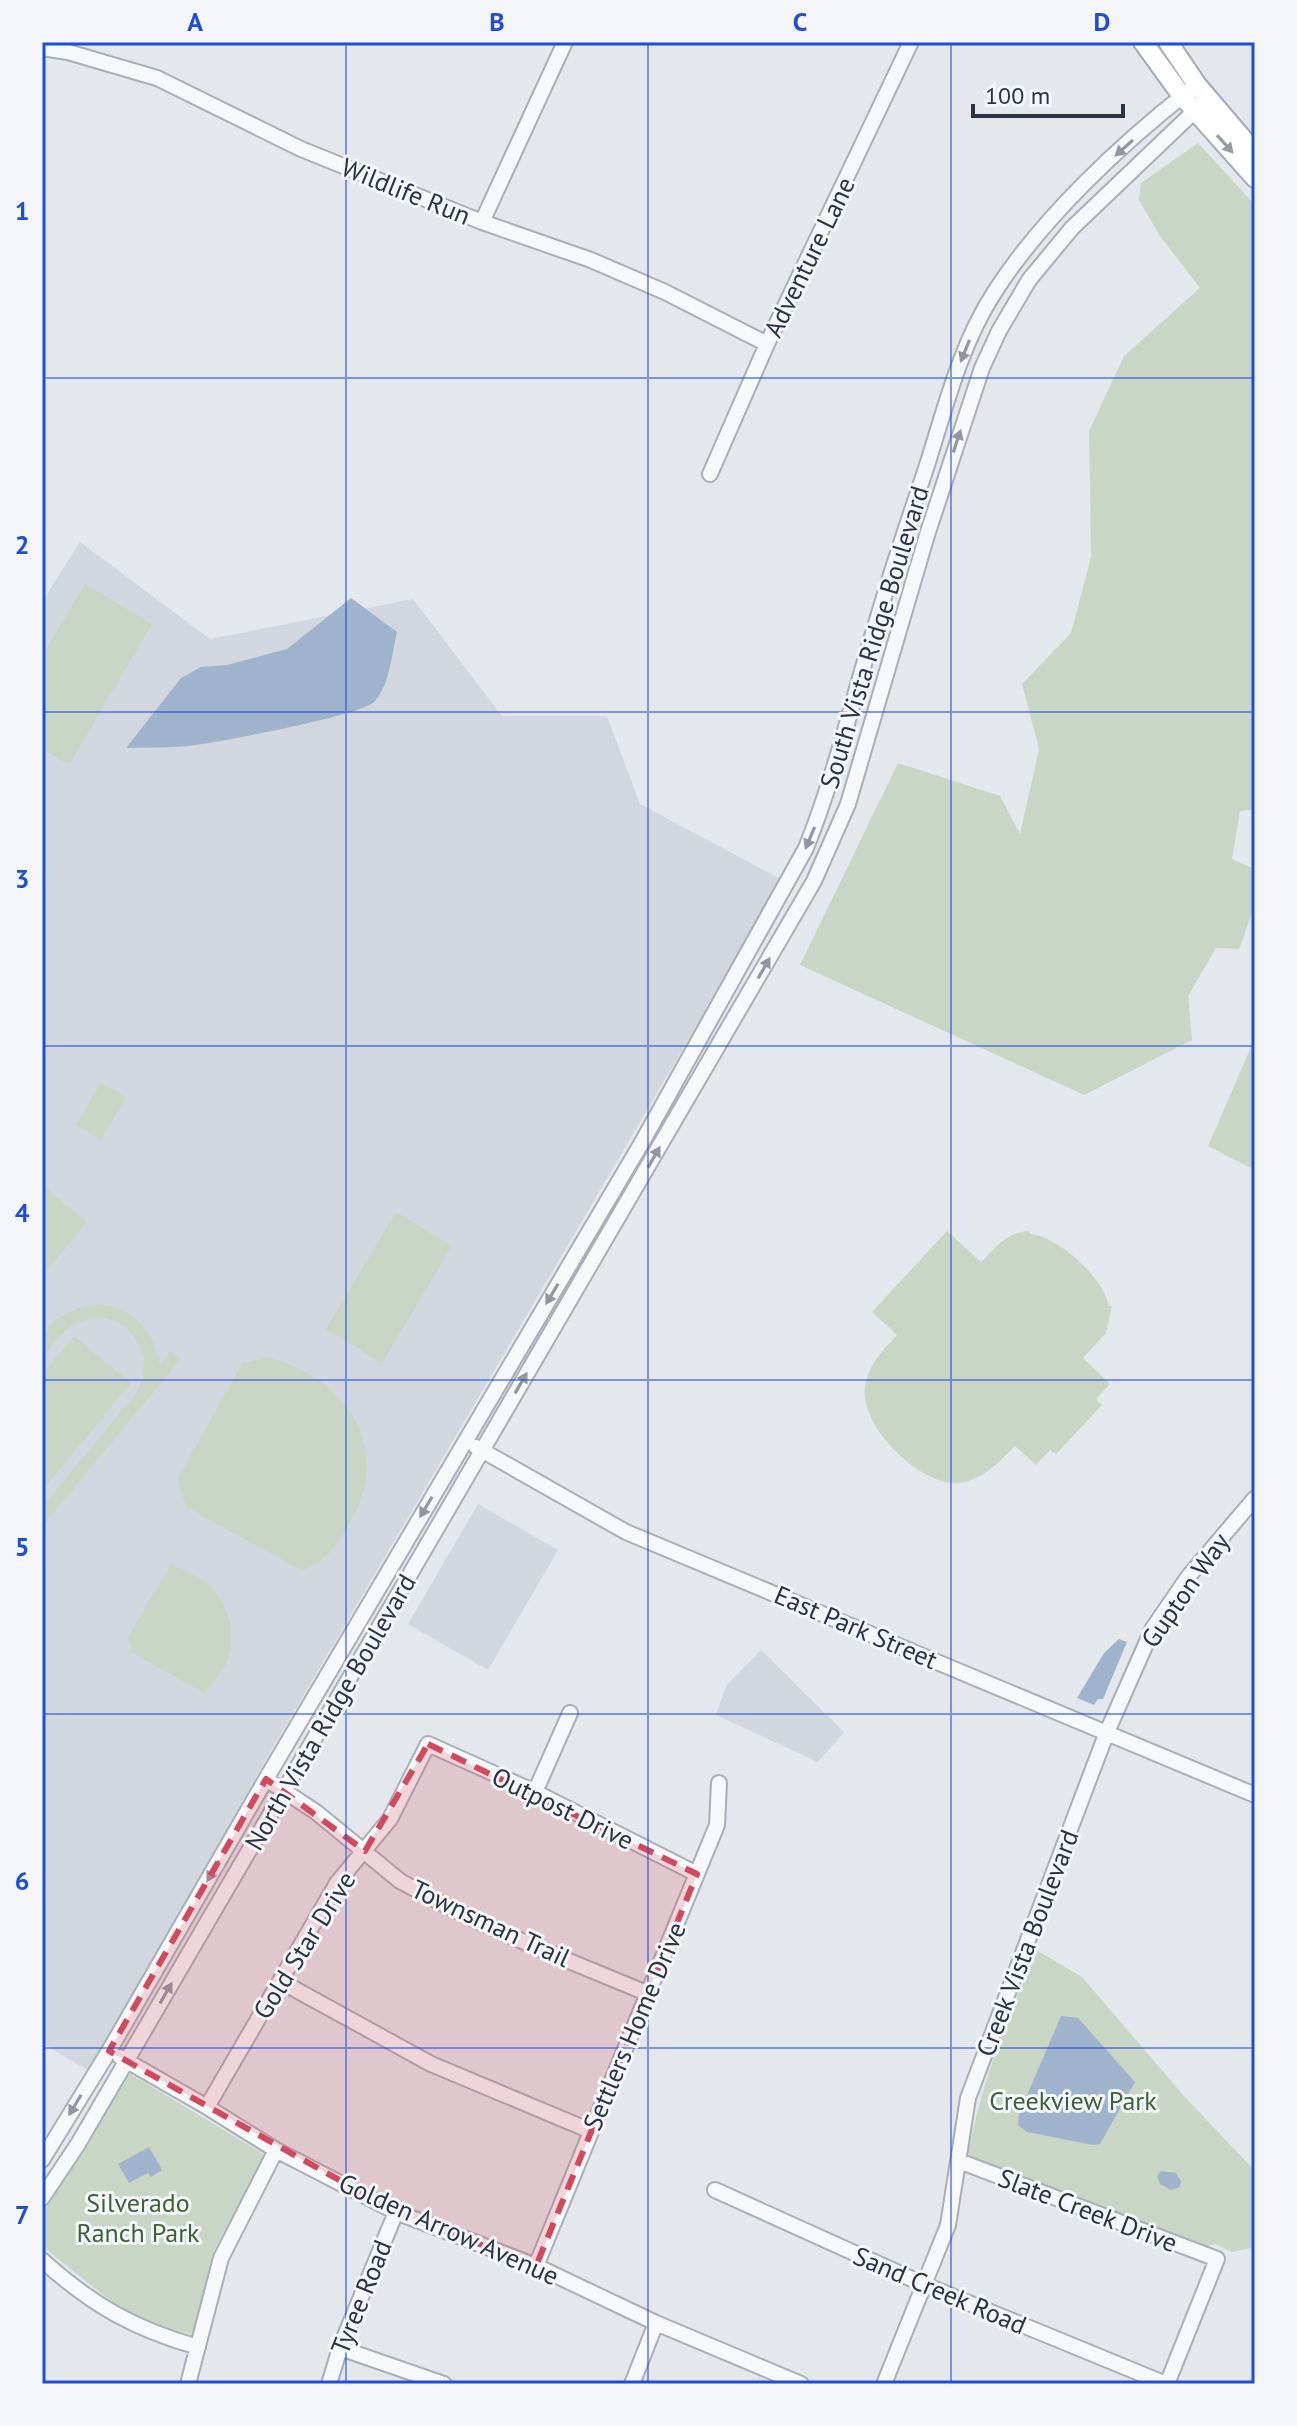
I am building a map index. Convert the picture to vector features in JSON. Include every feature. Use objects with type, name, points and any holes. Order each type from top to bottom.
[{"type":"main road","points":[[1143,42],[1195,98],[1255,153]]},
{"type":"main road","points":[[1168,42],[1195,98],[1255,178]]},
{"type":"street","points":[[482,222],[565,42]]},
{"type":"street","name":"Adventure Lane","points":[[710,474],[767,344],[911,42]]},
{"type":"street","name":"Wildlife Run","points":[[42,48],[68,52],[157,78],[301,149],[482,222],[605,266],[665,292],[767,344]]},
{"type":"street","name":"South Vista Ridge Boulevard","points":[[615,1224],[828,853],[848,804],[955,448],[982,368],[999,331],[1029,280],[1072,228],[1195,98]]},
{"type":"street","name":"South Vista Ridge Boulevard","points":[[592,1227],[766,924],[806,848],[825,800],[878,617],[954,379],[993,295],[1036,236],[1076,192],[1195,98]]},
{"type":"street","name":"North Vista Ridge Boulevard","points":[[42,2198],[61,2171],[615,1224]]},
{"type":"street","name":"North Vista Ridge Boulevard","points":[[42,2160],[592,1227]]},
{"type":"street","name":"East Park Street","points":[[466,1440],[626,1532],[1255,1795]]},
{"type":"street","name":"Gupton Way","points":[[1107,1732],[1153,1628],[1188,1577],[1255,1498]]},
{"type":"street","points":[[535,1792],[570,1713]]},
{"type":"street","name":"Creek Vista Boulevard","points":[[884,2384],[948,2225],[968,2098],[1107,1732]]},
{"type":"street","name":"Outpost Drive","points":[[428,1744],[535,1792],[697,1874]]},
{"type":"street","name":"Gold Star Drive","points":[[207,2107],[337,1883],[390,1819],[428,1744]]},
{"type":"street","name":"Townsman Trail","points":[[266,1779],[316,1812],[400,1881],[479,1923],[649,1994]]},
{"type":"street","name":"Settlers Home Drive","points":[[536,2266],[717,1825],[719,1783]]},
{"type":"street","points":[[280,1981],[431,2064],[591,2131]]},
{"type":"street","name":"Golden Arrow Avenue","points":[[109,2051],[276,2150],[396,2212],[536,2266],[656,2323],[801,2384]]},
{"type":"street","points":[[188,2384],[224,2249],[276,2150]]},
{"type":"street","name":"Slate Creek Drive","points":[[959,2161],[1217,2259],[1167,2384]]},
{"type":"street","name":"Sand Creek Road","points":[[715,2190],[925,2285],[1167,2384]]},
{"type":"street","name":"Tyree Road","points":[[329,2384],[340,2348],[396,2212]]},
{"type":"street","points":[[42,2260],[124,2321],[198,2347]]},
{"type":"street","points":[[632,2384],[656,2323]]},
{"type":"street","points":[[340,2348],[444,2384]]},
{"type":"highlighted area","points":[[428,1744],[697,1874],[536,2266],[396,2212],[109,2051],[266,1779],[365,1851]]},
{"type":"shaded area","points":[[80,542],[210,639],[413,599],[502,716],[607,716],[640,804],[782,880],[265,1761],[91,2072],[42,2043],[42,602]]},
{"type":"shaded area","points":[[478,1504],[558,1550],[488,1670],[408,1624]]},
{"type":"shaded area","points":[[761,1650],[844,1732],[818,1762],[716,1715],[726,1686]]},
{"type":"green space","points":[[1198,143],[1255,205],[1255,810],[1240,811],[1232,859],[1255,869],[1255,905],[1239,949],[1216,948],[1188,996],[1192,1040],[1084,1095],[800,965],[898,763],[1000,796],[1020,834],[1039,749],[1022,684],[1071,633],[1091,557],[1089,431],[1124,356],[1200,288],[1160,236],[1139,200],[1141,183]]},
{"type":"green space","points":[[85,584],[152,624],[69,765],[42,749],[42,656]]},
{"type":"green space","points":[[1255,1038],[1255,1170],[1208,1146]]},
{"type":"green space","points":[[101,1083],[126,1097],[101,1140],[76,1125]]},
{"type":"green space","points":[[42,1185],[87,1222],[42,1277]]},
{"type":"green space","points":[[396,1212],[452,1246],[382,1363],[326,1329]]},
{"type":"green space","points":[[947,1231],[981,1262],[1008,1237],[1030,1231],[1030,1234],[1054,1242],[1078,1260],[1098,1283],[1109,1306],[1112,1306],[1106,1333],[1083,1358],[1110,1384],[1096,1399],[1102,1405],[1056,1454],[1050,1450],[1036,1465],[1015,1446],[983,1474],[959,1483],[944,1482],[927,1475],[896,1451],[872,1419],[865,1387],[873,1365],[897,1335],[872,1312]]},
{"type":"green space","points":[[96,1305],[120,1309],[139,1322],[152,1340],[159,1364],[171,1351],[181,1359],[42,1527],[42,1507],[136,1393],[142,1378],[144,1362],[140,1347],[122,1325],[109,1319],[93,1318],[77,1323],[58,1339],[42,1359],[41,1341],[50,1325],[72,1311]]},
{"type":"green space","points":[[74,1336],[131,1383],[42,1491],[42,1374]]},
{"type":"green space","points":[[266,1357],[293,1366],[318,1380],[338,1397],[353,1417],[363,1439],[367,1464],[363,1491],[352,1519],[332,1550],[303,1571],[186,1507],[178,1478],[242,1364]]},
{"type":"green space","points":[[171,1564],[205,1581],[220,1598],[229,1618],[231,1640],[227,1662],[204,1693],[132,1653],[128,1637]]},
{"type":"green space","name":"Creekview Park","points":[[1038,1951],[1082,1977],[1184,2096],[1255,2171],[1255,2247],[1232,2252],[1215,2244],[1204,2248],[971,2157],[968,2153],[980,2101],[997,2049]]},
{"type":"green space","name":"Silverado Ranch Park","points":[[129,2073],[265,2155],[214,2251],[195,2335],[128,2315],[42,2246],[42,2214],[85,2149]]},
{"type":"water","points":[[351,598],[397,632],[387,678],[374,702],[316,721],[226,740],[180,747],[126,748],[181,678],[201,667],[227,665],[287,649]]},
{"type":"water","points":[[1119,1639],[1127,1642],[1103,1699],[1098,1699],[1094,1705],[1077,1698],[1104,1653]]},
{"type":"water","points":[[1061,2016],[1078,2018],[1135,2082],[1100,2144],[1027,2132],[1018,2125],[1019,2114]]},
{"type":"water","points":[[149,2147],[162,2170],[151,2177],[148,2173],[129,2183],[118,2164]]},
{"type":"water","points":[[1161,2171],[1176,2173],[1181,2181],[1180,2187],[1171,2190],[1160,2184],[1157,2176]]}]
